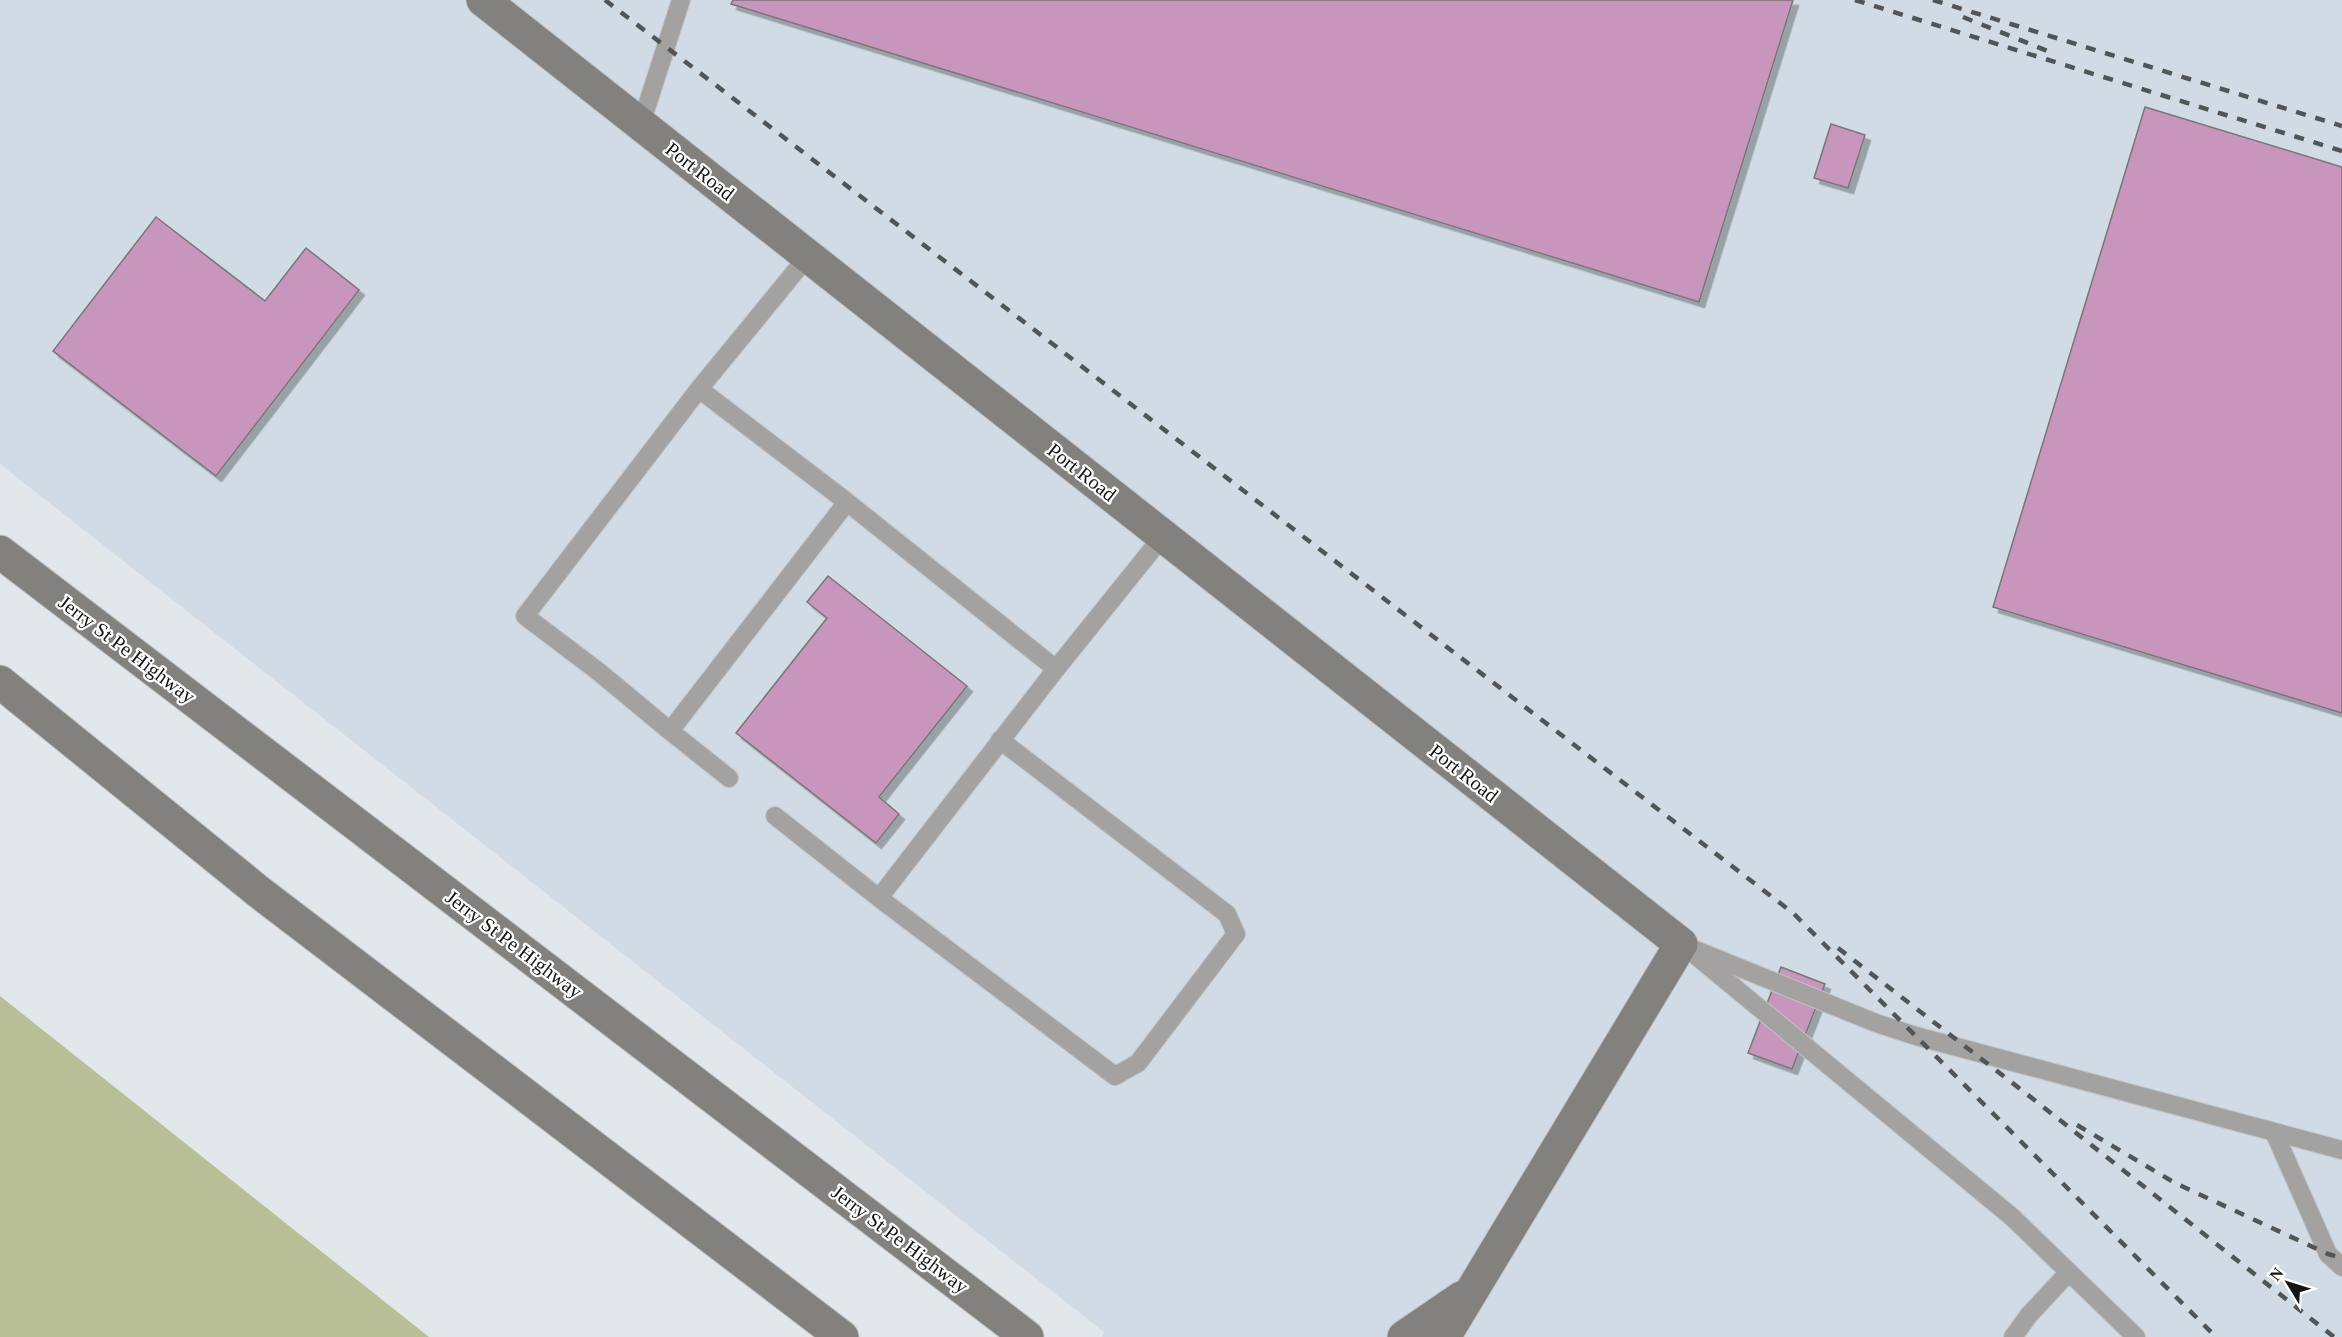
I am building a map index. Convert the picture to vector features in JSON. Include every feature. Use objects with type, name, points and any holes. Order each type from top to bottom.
[{"type":"main road","name":"Port Road","points":[[483,0],[1681,944]]},
{"type":"main road","name":"Jerry St Pe Highway","points":[[0,552],[1027,1337]]},
{"type":"main road","points":[[0,682],[259,892],[842,1337]]},
{"type":"main road","points":[[1444,1337],[1681,944]]},
{"type":"main road","points":[[955,1282],[1041,1337]]},
{"type":"main road","points":[[1404,1337],[1470,1292]]},
{"type":"lane","points":[[640,124],[681,0]]},
{"type":"lane","points":[[729,778],[600,672],[525,616],[699,389],[808,256]]},
{"type":"lane","points":[[699,389],[847,502],[1056,669]]},
{"type":"lane","points":[[670,730],[847,502]]},
{"type":"lane","points":[[879,898],[1000,740],[1163,536]]},
{"type":"lane","points":[[775,816],[879,898],[1115,1076],[1138,1063],[1236,934],[1227,914],[1000,740]]},
{"type":"lane","points":[[1681,944],[1876,1023],[1916,1036],[2342,1150]]},
{"type":"lane","points":[[1681,944],[2012,1217],[2136,1337]]},
{"type":"lane","points":[[2274,1132],[2328,1254],[2342,1266]]},
{"type":"lane","points":[[2013,1337],[2029,1315],[2069,1272]]},
{"type":"shaded area","points":[[0,0],[2342,0],[2342,1337],[1102,1337],[1104,1332],[0,464]]},
{"type":"green space","points":[[0,996],[429,1337],[0,1337]]},
{"type":"building","points":[[733,0],[1793,0],[1699,302],[731,4]]},
{"type":"building","points":[[2145,107],[2342,167],[2342,713],[1993,607]]},
{"type":"building","points":[[1831,124],[1865,135],[1848,188],[1814,178]]},
{"type":"building","points":[[156,217],[265,301],[306,248],[359,290],[216,476],[53,351]]},
{"type":"building","points":[[828,576],[967,686],[879,797],[899,814],[876,843],[736,733],[827,618],[807,602]]},
{"type":"building","points":[[1781,967],[1825,984],[1792,1069],[1748,1053]]},
{"type":"railway","points":[[605,0],[1793,913],[2216,1337]]},
{"type":"railway","points":[[1855,0],[2342,151]]},
{"type":"railway","points":[[1933,0],[2342,126]]},
{"type":"railway","points":[[1963,17],[2050,52]]},
{"type":"railway","points":[[1838,948],[2334,1337]]},
{"type":"railway","points":[[2077,1125],[2175,1183],[2328,1254],[2342,1258]]}]
